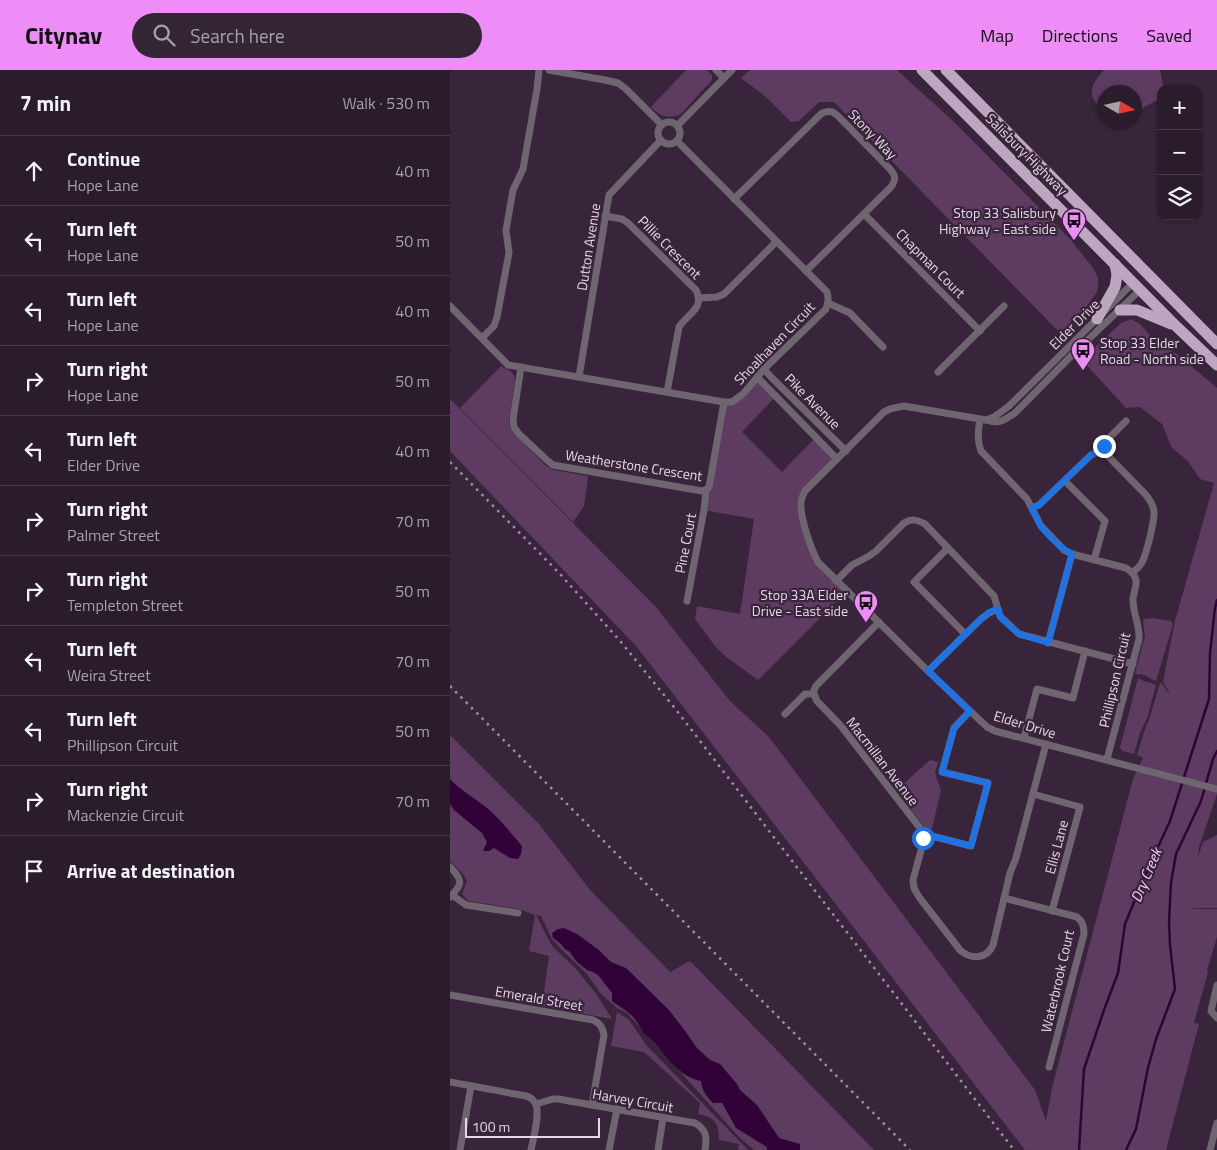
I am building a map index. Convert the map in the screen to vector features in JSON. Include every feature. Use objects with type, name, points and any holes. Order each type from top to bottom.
[{"type":"highway","name":"Salisbury Highway","points":[[946,70],[1217,344]]},
{"type":"highway","name":"Salisbury Highway","points":[[924,71],[1177,327],[1217,365]]},
{"type":"highway","points":[[1097,319],[1115,287],[1118,275],[1115,264]]},
{"type":"highway","points":[[1137,286],[1147,273]]},
{"type":"highway","points":[[1120,310],[1132,309],[1142,311],[1177,327]]},
{"type":"street","points":[[482,338],[494,326],[498,317],[509,253],[506,230],[513,190],[523,169],[539,70]]},
{"type":"street","points":[[549,70],[618,83],[662,126]]},
{"type":"street","points":[[716,70],[724,78]]},
{"type":"street","points":[[677,126],[732,70]]},
{"type":"street","name":"Stony Way","points":[[734,199],[818,116],[825,111],[832,111],[840,117],[895,176],[895,181],[806,271]]},
{"type":"street","points":[[668,123],[677,126],[680,133],[677,141],[670,144],[663,142],[659,138],[658,130],[662,126],[668,123]]},
{"type":"street","name":"Dutton Avenue","points":[[579,377],[609,195],[661,140]]},
{"type":"street","name":"Shoalhaven Circuit","points":[[677,141],[827,292],[829,297],[826,309],[764,369],[744,393],[732,402],[724,402]]},
{"type":"street","name":"Chapman Court","points":[[864,214],[980,330]]},
{"type":"street","name":"Pillie Crescent","points":[[605,216],[622,219],[631,225],[696,290],[699,298],[697,307],[679,327],[668,392]]},
{"type":"street","points":[[699,298],[717,297],[724,294],[776,242]]},
{"type":"street","name":"Elder Drive","points":[[1137,286],[1120,310],[1073,354],[1015,414],[1008,418],[997,423],[904,406],[890,408],[884,412],[805,491],[801,501],[803,515],[812,552],[818,562],[987,727],[995,731],[1217,789]]},
{"type":"street","name":"Elder Drive","points":[[983,420],[994,417],[1009,406],[1097,319],[1137,286]]},
{"type":"street","points":[[828,303],[850,313],[882,347]]},
{"type":"street","points":[[450,306],[508,365],[724,402]]},
{"type":"street","points":[[938,372],[1004,306]]},
{"type":"street","name":"Weatherstone Crescent","points":[[521,367],[513,419],[514,427],[519,434],[553,465],[696,490],[702,491],[709,487],[724,402]]},
{"type":"street","name":"Pike Avenue","points":[[764,369],[846,450]]},
{"type":"street","name":"Pike Avenue","points":[[757,377],[838,459]]},
{"type":"street","points":[[983,420],[978,434],[981,452],[1027,499],[1044,530],[1064,550],[1072,554],[1126,568],[1132,573],[1140,565],[1144,557],[1154,520],[1153,508],[1146,495],[1108,456],[1101,453],[1091,455],[1039,505],[1032,508]]},
{"type":"street","points":[[1101,453],[1106,441],[1126,421]]},
{"type":"street","points":[[1065,481],[1104,521],[1094,560]]},
{"type":"street","name":"Pine Court","points":[[687,601],[706,490]]},
{"type":"street","points":[[836,581],[852,565],[876,551],[904,522],[914,519],[924,524],[994,596],[1000,616],[1019,634],[1133,664]]},
{"type":"street","points":[[948,548],[914,582],[966,634]]},
{"type":"street","points":[[1048,643],[1072,554]]},
{"type":"street","name":"Phillipson Circuit","points":[[1107,759],[1139,636],[1133,601],[1136,580],[1132,573]]},
{"type":"street","points":[[928,671],[981,619],[989,612],[998,609]]},
{"type":"street","points":[[785,714],[805,694],[814,694],[816,686],[879,622]]},
{"type":"street","points":[[1024,738],[1037,689],[1073,698],[1085,651]]},
{"type":"street","name":"Macmillan Avenue","points":[[814,694],[920,828],[923,838]]},
{"type":"street","points":[[970,711],[954,728],[942,772],[988,783],[971,846],[932,836],[923,838],[913,880],[914,888],[919,897],[963,953],[981,957],[990,951],[1046,744]]},
{"type":"street","name":"Ellis Lane","points":[[1033,794],[1080,807],[1052,911]]},
{"type":"street","points":[[450,867],[458,875],[460,882],[459,887],[451,896],[466,905],[518,914]]},
{"type":"street","name":"Waterbrook Court","points":[[1004,898],[1077,918],[1083,924],[1084,934],[1049,1067]]},
{"type":"street","points":[[1217,986],[1211,1011],[1217,1018]]},
{"type":"street","name":"Emerald Street","points":[[450,995],[596,1022],[601,1026],[604,1035],[592,1105]]},
{"type":"street","points":[[450,1082],[526,1096],[532,1099],[536,1104],[537,1116],[531,1150]]},
{"type":"street","points":[[460,1150],[471,1086]]},
{"type":"street","name":"Harvey Circuit","points":[[536,1104],[553,1099],[695,1123],[706,1134],[705,1150]]},
{"type":"street","points":[[609,1150],[617,1110]]},
{"type":"street","points":[[658,1150],[663,1118]]},
{"type":"street","points":[[1210,1150],[1217,1123]]},
{"type":"shaded area","points":[[686,70],[707,70],[712,75],[712,80],[681,114],[668,117],[658,113],[651,107]]},
{"type":"shaded area","points":[[750,70],[897,70],[954,122],[1070,239],[1093,268],[1098,278],[1097,292],[1064,337],[834,102],[819,102],[799,121],[791,122],[766,97],[741,78]]},
{"type":"shaded area","points":[[1104,70],[1160,70],[1163,85],[1157,85],[1157,100],[1142,108],[1142,85],[1097,85],[1097,104],[1092,91],[1095,81]]},
{"type":"shaded area","points":[[1131,319],[1140,324],[1154,340],[1178,355],[1217,388],[1217,794],[1199,847],[1198,857],[1203,842],[1217,835],[1217,908],[1193,909],[1217,909],[1217,937],[1194,1023],[1199,1024],[1166,1150],[1025,1150],[636,646],[450,451],[450,399],[655,606],[730,701],[769,737],[1035,1090],[1046,1121],[1052,1088],[1133,779],[1143,758],[1137,755],[1160,683],[1169,692],[1163,682],[1175,621],[1214,483],[1200,479],[1188,461],[1172,448],[1162,424],[1140,407],[1126,408],[1082,360],[1121,323]]},
{"type":"shaded area","points":[[501,366],[512,372],[515,379],[509,421],[514,433],[546,466],[554,470],[588,476],[584,506],[573,522],[460,408]]},
{"type":"shaded area","points":[[757,377],[776,396],[742,432],[782,472],[816,437],[837,459],[818,477],[801,501],[812,552],[847,591],[758,680],[725,656],[695,619],[697,606],[740,614],[754,519],[704,510],[724,402],[732,401]]},
{"type":"shaded area","points":[[1153,618],[1171,621],[1173,624],[1156,681],[1145,675],[1135,673],[1145,636],[1143,621],[1144,619]]},
{"type":"shaded area","points":[[1138,678],[1156,685],[1134,754],[1123,751],[1120,748]]},
{"type":"shaded area","points":[[450,735],[539,824],[591,891],[670,972],[690,961],[874,1150],[754,1150],[739,1137],[627,1013],[617,1008],[602,995],[587,974],[552,939],[541,916],[536,915],[552,946],[577,970],[597,995],[612,1019],[542,1006],[549,956],[529,951],[535,915],[519,909],[468,901],[462,894],[467,881],[464,875],[450,861]]},
{"type":"shaded area","points":[[930,760],[938,762],[935,773],[941,790],[932,829],[926,829],[908,806],[911,803],[899,788]]},
{"type":"shaded area","points":[[450,779],[487,808],[510,831],[522,846],[518,859],[510,858],[494,848],[489,851],[483,851],[487,842],[482,833],[454,810],[450,804]]},
{"type":"shaded area","points":[[564,928],[577,934],[599,950],[611,962],[626,968],[668,1009],[697,1048],[710,1060],[720,1064],[740,1090],[757,1105],[779,1138],[800,1144],[800,1150],[767,1150],[767,1147],[736,1128],[722,1103],[713,1103],[706,1095],[701,1081],[693,1079],[674,1066],[645,1034],[633,1017],[612,1001],[612,993],[598,975],[587,970],[576,961],[570,952],[553,938],[552,933]]},
{"type":"shaded area","points":[[617,1012],[629,1020],[647,1046],[748,1150],[738,1150],[739,1144],[719,1140],[715,1122],[708,1117],[698,1114],[700,1103],[644,1052],[611,1046]]},
{"type":"waterway","name":"Dry Creek","points":[[1079,1150],[1084,1069],[1118,973],[1125,924],[1170,821],[1209,699],[1210,653],[1217,600]]},
{"type":"waterway","name":"Dry Creek","points":[[1126,1150],[1136,1129],[1148,1068],[1156,1039],[1175,989],[1169,921],[1171,883],[1176,854],[1201,801],[1217,751]]},
{"type":"railway","points":[[450,462],[560,574],[621,642],[677,711],[1014,1150]]},
{"type":"railway","points":[[450,686],[910,1150]]},
{"type":"place","name":"Stop 33 Salisbury Highway - East side","points":[[1074,241]]},
{"type":"place","name":"Stop 33 Elder Road - North side","points":[[1083,371]]},
{"type":"place","name":"Stop 33A Elder Drive - East side","points":[[866,623]]},
{"type":"route","points":[[923,838],[932,836],[971,846],[988,783],[942,772],[954,728],[970,711],[928,671],[981,619],[989,612],[998,609],[1002,619],[1016,632],[1023,636],[1048,643],[1072,554],[1064,550],[1044,530],[1032,508],[1039,505],[1091,455],[1101,453],[1104,446]]}]
